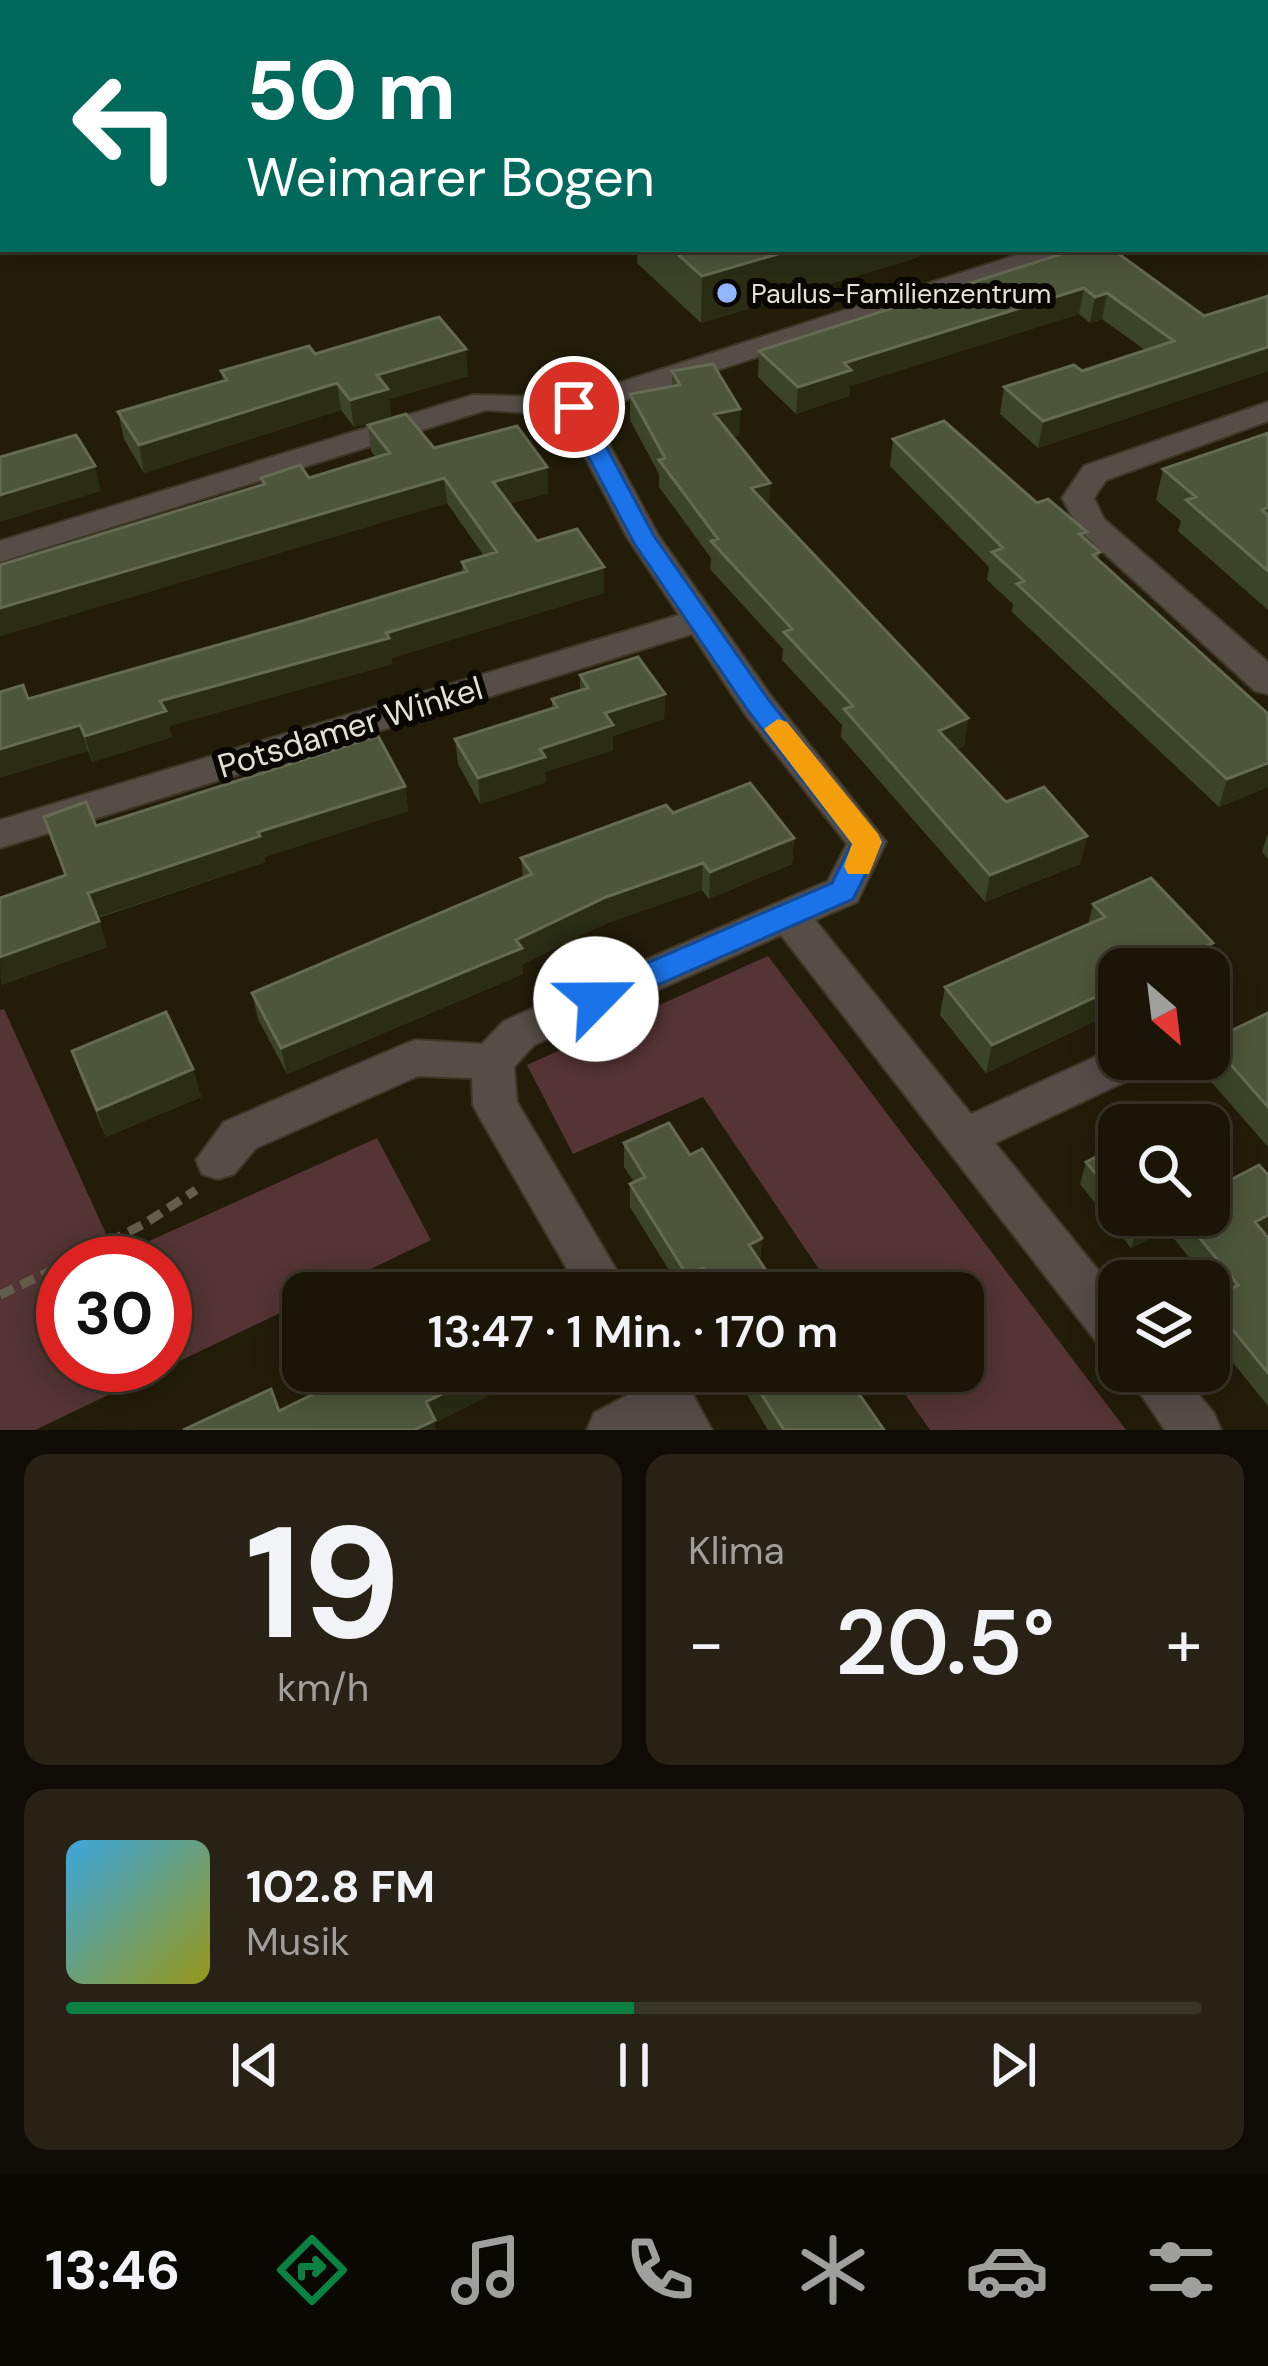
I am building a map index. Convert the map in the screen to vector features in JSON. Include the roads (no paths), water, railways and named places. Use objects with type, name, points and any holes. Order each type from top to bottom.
[{"type":"street","points":[[0,552],[484,401],[574,407],[1053,252]]},
{"type":"street","points":[[574,407],[643,537],[758,705],[867,842],[842,891],[518,1033],[492,1062],[495,1105],[594,1272]]},
{"type":"street","points":[[1268,411],[1095,473],[1078,498],[1091,524],[1268,682]]},
{"type":"street","name":"Potsdamer Winkel","points":[[0,834],[699,620]]},
{"type":"street","points":[[789,916],[1098,1308]]},
{"type":"street","points":[[218,1160],[240,1136],[415,1058],[492,1062]]},
{"type":"street","points":[[963,1138],[1098,1075]]},
{"type":"street","points":[[1166,1392],[1196,1430]]},
{"type":"street","points":[[612,1430],[670,1400]]},
{"type":"place","name":"Paulus-Familienzentrum","points":[[727,293]]}]
